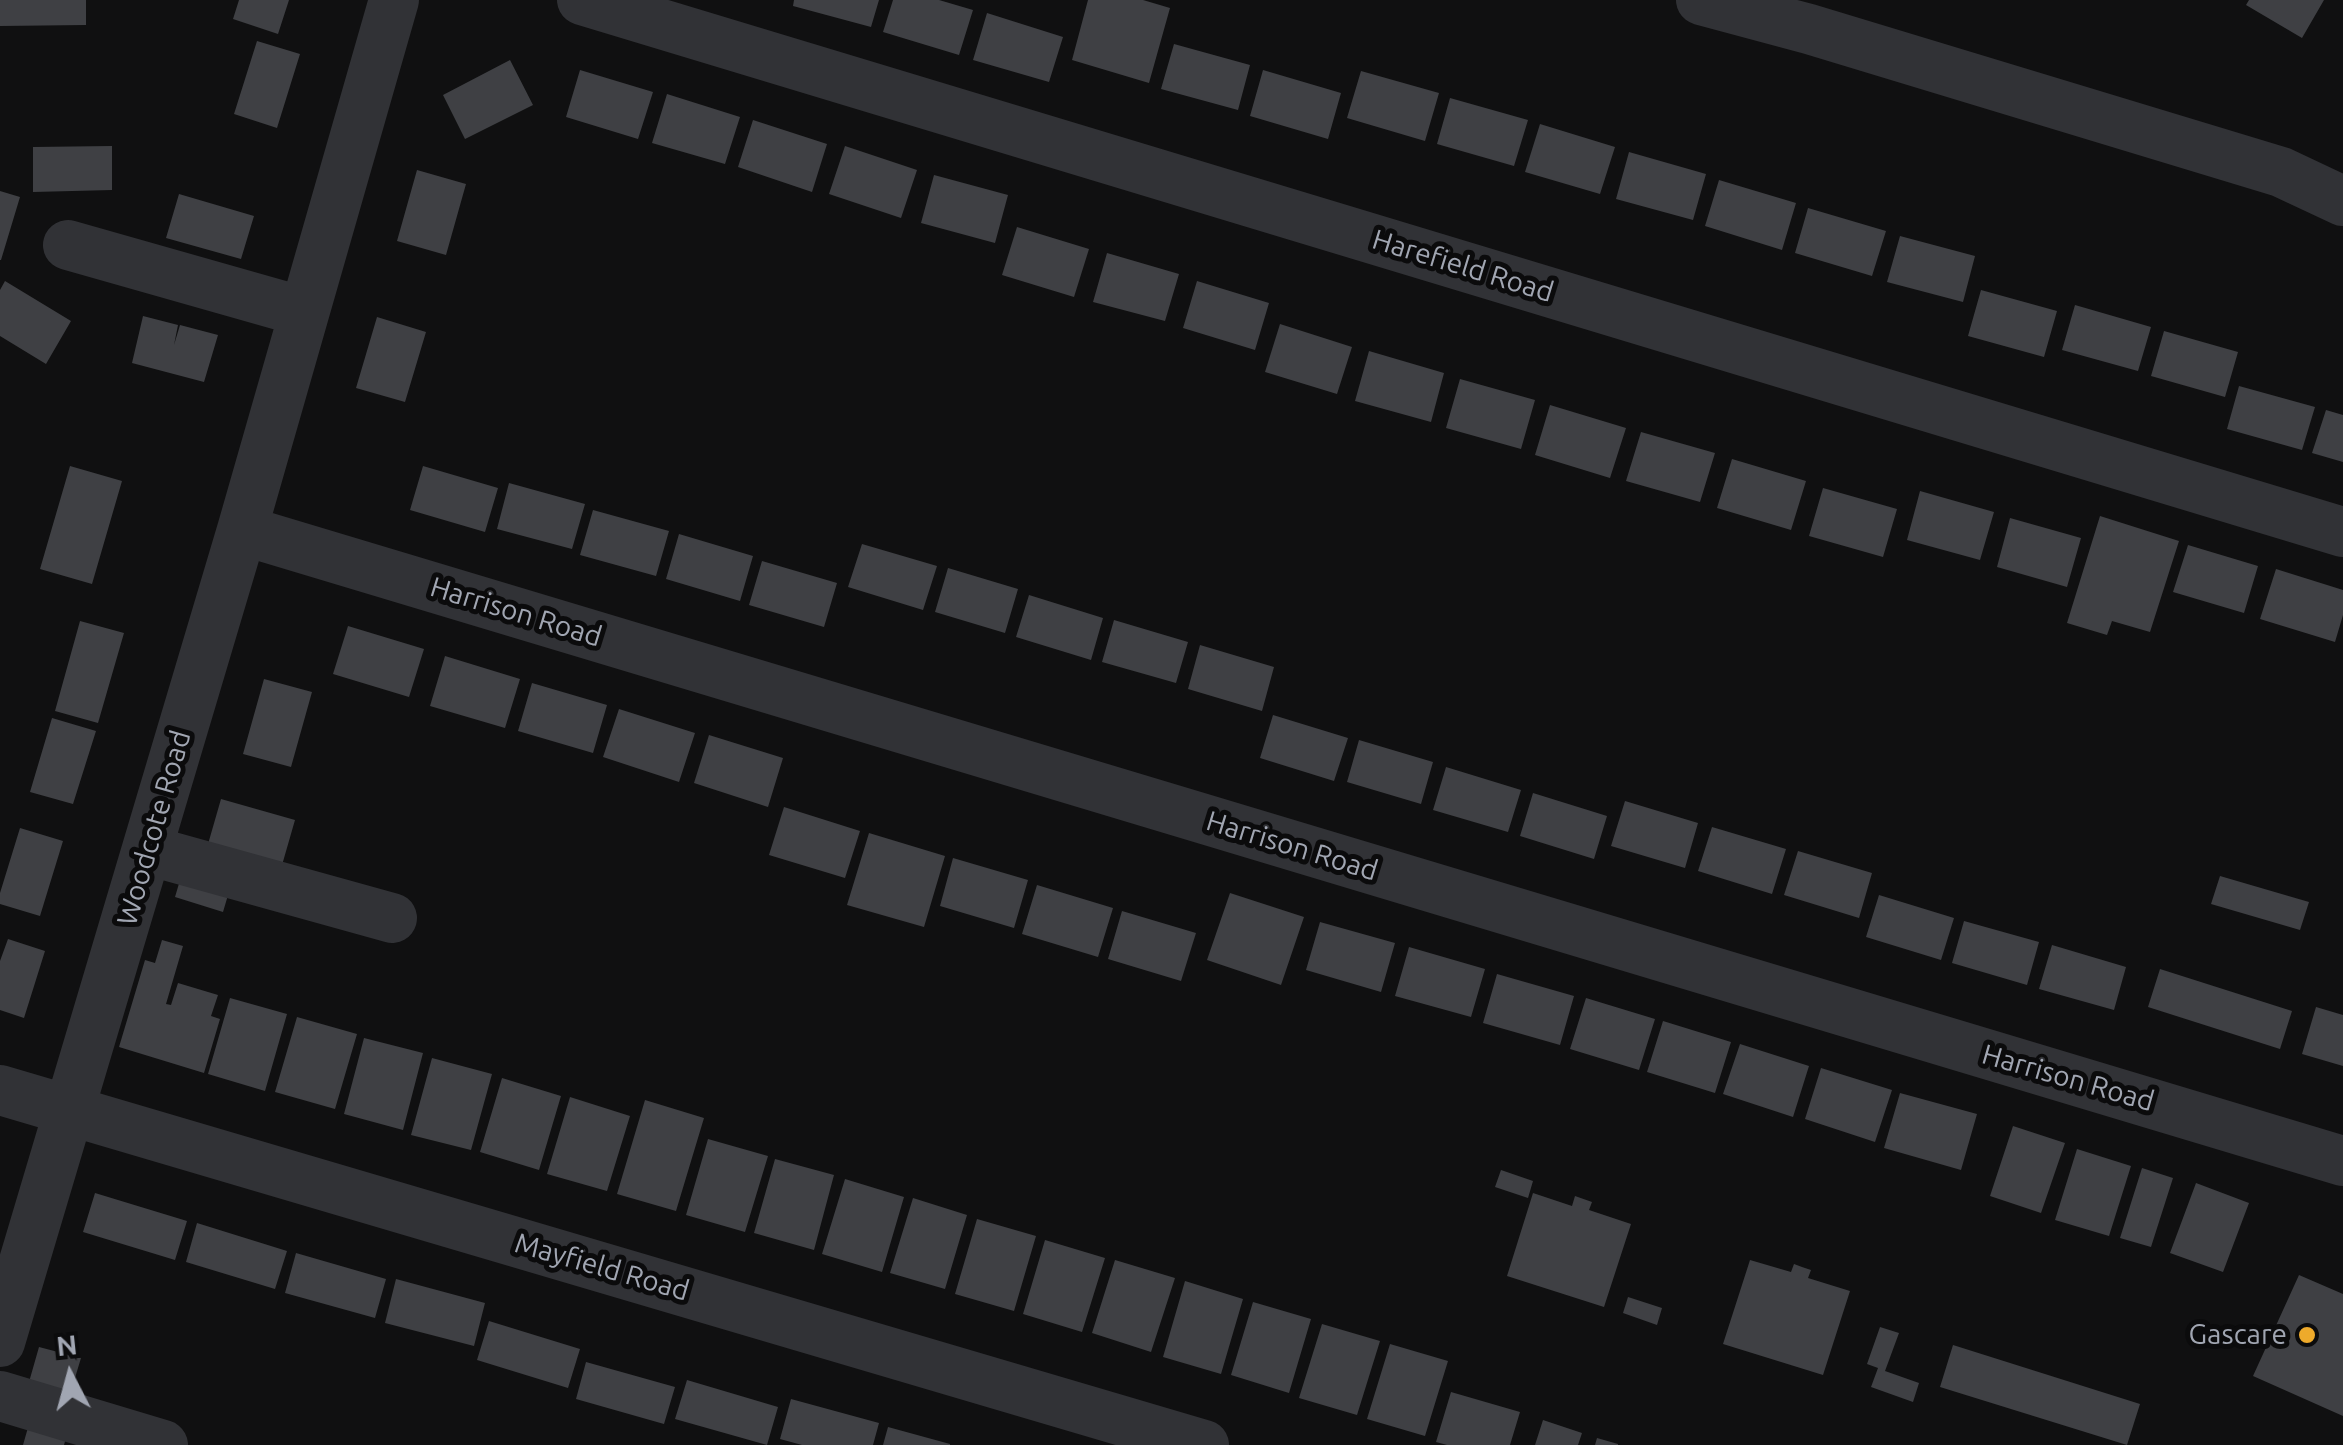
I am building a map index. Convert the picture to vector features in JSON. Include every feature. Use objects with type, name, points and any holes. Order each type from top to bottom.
[{"type":"street","name":"Woodcote Road","points":[[0,1342],[242,530],[394,0]]},
{"type":"street","name":"Harefield Road","points":[[582,0],[2343,532]]},
{"type":"street","points":[[1701,0],[1828,34],[2280,172],[2343,201]]},
{"type":"street","points":[[68,245],[304,312]]},
{"type":"street","name":"Harrison Road","points":[[242,530],[2343,1161]]},
{"type":"street","points":[[147,850],[392,918]]},
{"type":"street","name":"Mayfield Road","points":[[0,1090],[1204,1445]]},
{"type":"street","points":[[0,1396],[163,1445]]},
{"type":"building","points":[[0,0],[86,0],[86,25],[0,26]]},
{"type":"building","points":[[239,0],[289,0],[278,34],[233,19]]},
{"type":"building","points":[[794,0],[879,0],[871,27],[793,6]]},
{"type":"building","points":[[893,0],[939,0],[973,10],[959,55],[883,32]]},
{"type":"building","points":[[1088,0],[1143,0],[1170,8],[1149,83],[1072,60]]},
{"type":"building","points":[[2249,0],[2324,0],[2302,38],[2246,5]]},
{"type":"building","points":[[987,13],[1063,37],[1049,82],[973,60]]},
{"type":"building","points":[[257,41],[300,54],[277,128],[234,114]]},
{"type":"building","points":[[1174,44],[1250,65],[1238,110],[1161,89]]},
{"type":"building","points":[[510,60],[533,105],[465,139],[443,95]]},
{"type":"building","points":[[580,70],[653,92],[638,139],[566,117]]},
{"type":"building","points":[[1263,70],[1341,93],[1328,139],[1250,116]]},
{"type":"building","points":[[1361,71],[1439,93],[1425,141],[1347,118]]},
{"type":"building","points":[[667,94],[740,117],[725,164],[652,143]]},
{"type":"building","points":[[1450,98],[1528,120],[1514,166],[1437,144]]},
{"type":"building","points":[[753,120],[827,144],[812,192],[738,167]]},
{"type":"building","points":[[1540,124],[1615,147],[1600,194],[1525,172]]},
{"type":"building","points":[[112,146],[112,190],[33,192],[33,147]]},
{"type":"building","points":[[845,146],[917,170],[901,218],[829,194]]},
{"type":"building","points":[[1629,152],[1706,174],[1693,220],[1616,199]]},
{"type":"building","points":[[417,170],[466,184],[446,255],[397,241]]},
{"type":"building","points":[[934,175],[1008,195],[995,243],[921,223]]},
{"type":"building","points":[[1719,180],[1796,203],[1782,250],[1705,226]]},
{"type":"building","points":[[0,191],[20,197],[1,260],[0,260]]},
{"type":"building","points":[[179,194],[254,216],[241,259],[166,238]]},
{"type":"building","points":[[1808,208],[1886,231],[1872,276],[1795,253]]},
{"type":"building","points":[[1017,227],[1089,249],[1074,297],[1002,275]]},
{"type":"building","points":[[1900,236],[1975,256],[1963,302],[1887,282]]},
{"type":"building","points":[[1107,253],[1179,274],[1165,321],[1093,302]]},
{"type":"building","points":[[5,281],[71,321],[46,364],[0,336],[0,290]]},
{"type":"building","points":[[1197,281],[1269,303],[1255,350],[1183,328]]},
{"type":"building","points":[[1981,290],[2057,311],[2044,357],[1968,336]]},
{"type":"building","points":[[2075,305],[2151,327],[2138,371],[2062,350]]},
{"type":"building","points":[[143,316],[178,325],[174,345],[180,325],[218,335],[204,382],[132,363]]},
{"type":"building","points":[[377,317],[426,332],[405,402],[356,388]]},
{"type":"building","points":[[1280,324],[1352,347],[1337,394],[1265,372]]},
{"type":"building","points":[[2164,331],[2238,352],[2225,397],[2151,376]]},
{"type":"building","points":[[1369,351],[1444,373],[1431,422],[1355,401]]},
{"type":"building","points":[[1460,379],[1535,400],[1521,449],[1446,428]]},
{"type":"building","points":[[2239,386],[2315,407],[2302,450],[2227,429]]},
{"type":"building","points":[[1550,405],[1626,428],[1610,478],[1535,455]]},
{"type":"building","points":[[2326,410],[2343,415],[2343,462],[2312,453]]},
{"type":"building","points":[[1641,432],[1715,453],[1700,502],[1626,481]]},
{"type":"building","points":[[1732,459],[1806,481],[1791,530],[1717,508]]},
{"type":"building","points":[[70,466],[122,481],[92,584],[40,569]]},
{"type":"building","points":[[423,466],[498,488],[485,532],[410,510]]},
{"type":"building","points":[[509,483],[585,504],[572,549],[497,529]]},
{"type":"building","points":[[1823,488],[1897,509],[1883,557],[1809,536]]},
{"type":"building","points":[[1920,491],[1994,512],[1980,560],[1907,540]]},
{"type":"building","points":[[593,510],[669,531],[656,576],[580,555]]},
{"type":"building","points":[[2100,516],[2179,541],[2150,632],[2112,621],[2107,635],[2067,623]]},
{"type":"building","points":[[2010,518],[2081,538],[2067,587],[1997,567]]},
{"type":"building","points":[[679,534],[753,556],[740,601],[666,579]]},
{"type":"building","points":[[862,544],[937,566],[923,610],[848,587]]},
{"type":"building","points":[[2188,545],[2258,566],[2244,613],[2173,592]]},
{"type":"building","points":[[762,561],[837,583],[824,627],[749,605]]},
{"type":"building","points":[[948,568],[1018,589],[1005,633],[935,612]]},
{"type":"building","points":[[2276,569],[2343,590],[2343,615],[2335,642],[2260,619]]},
{"type":"building","points":[[1029,595],[1103,618],[1091,660],[1016,637]]},
{"type":"building","points":[[1114,620],[1188,642],[1176,683],[1102,662]]},
{"type":"building","points":[[80,621],[124,633],[98,723],[55,711]]},
{"type":"building","points":[[348,626],[424,649],[409,697],[333,674]]},
{"type":"building","points":[[1200,645],[1274,667],[1262,711],[1188,689]]},
{"type":"building","points":[[445,656],[520,679],[505,728],[430,706]]},
{"type":"building","points":[[264,679],[312,692],[291,767],[243,754]]},
{"type":"building","points":[[532,683],[607,705],[593,753],[518,731]]},
{"type":"building","points":[[619,709],[695,733],[679,782],[603,757]]},
{"type":"building","points":[[1273,715],[1348,738],[1334,781],[1260,758]]},
{"type":"building","points":[[52,718],[96,731],[73,804],[30,792]]},
{"type":"building","points":[[709,735],[783,758],[768,807],[694,783]]},
{"type":"building","points":[[1359,740],[1433,762],[1421,804],[1347,782]]},
{"type":"building","points":[[1446,767],[1521,790],[1508,832],[1433,810]]},
{"type":"building","points":[[1533,793],[1607,816],[1594,859],[1520,836]]},
{"type":"building","points":[[221,799],[295,820],[278,879],[204,858]]},
{"type":"building","points":[[1625,801],[1698,823],[1685,868],[1611,846]]},
{"type":"building","points":[[784,807],[860,831],[845,878],[769,855]]},
{"type":"building","points":[[1712,827],[1786,849],[1772,894],[1698,871]]},
{"type":"building","points":[[20,828],[63,841],[40,916],[0,904]]},
{"type":"building","points":[[869,833],[945,856],[924,927],[847,905]]},
{"type":"building","points":[[1798,851],[1872,873],[1859,918],[1784,895]]},
{"type":"building","points":[[953,858],[1028,880],[1014,928],[940,906]]},
{"type":"building","points":[[183,870],[231,885],[223,912],[175,897]]},
{"type":"building","points":[[2220,876],[2309,902],[2300,930],[2211,904]]},
{"type":"building","points":[[1037,885],[1113,908],[1098,957],[1022,934]]},
{"type":"building","points":[[1230,893],[1304,917],[1281,985],[1207,960]]},
{"type":"building","points":[[1879,895],[1954,918],[1941,960],[1866,937]]},
{"type":"building","points":[[1122,911],[1196,933],[1181,981],[1108,959]]},
{"type":"building","points":[[1964,921],[2039,942],[2027,985],[1952,963]]},
{"type":"building","points":[[1320,922],[1395,943],[1381,992],[1306,970]]},
{"type":"building","points":[[8,939],[45,951],[24,1018],[0,1010],[0,961]]},
{"type":"building","points":[[162,940],[183,946],[166,1004],[171,1005],[178,983],[218,995],[211,1016],[220,1019],[204,1073],[119,1047],[145,960],[155,963]]},
{"type":"building","points":[[2052,945],[2126,967],[2114,1010],[2039,989]]},
{"type":"building","points":[[1409,947],[1485,969],[1471,1017],[1395,996]]},
{"type":"building","points":[[2160,969],[2292,1011],[2280,1049],[2148,1007]]},
{"type":"building","points":[[1497,974],[1574,996],[1560,1045],[1483,1023]]},
{"type":"building","points":[[230,998],[287,1014],[265,1091],[208,1074]]},
{"type":"building","points":[[1586,998],[1655,1019],[1639,1070],[1570,1049]]},
{"type":"building","points":[[2316,1007],[2343,1015],[2343,1066],[2302,1054]]},
{"type":"building","points":[[297,1017],[357,1034],[335,1109],[275,1092]]},
{"type":"building","points":[[1663,1021],[1731,1042],[1715,1093],[1647,1072]]},
{"type":"building","points":[[364,1038],[423,1053],[403,1130],[344,1114]]},
{"type":"building","points":[[1740,1044],[1809,1066],[1793,1117],[1723,1094]]},
{"type":"building","points":[[432,1058],[492,1074],[471,1150],[411,1135]]},
{"type":"building","points":[[1821,1068],[1892,1090],[1875,1142],[1805,1119]]},
{"type":"building","points":[[502,1078],[561,1096],[539,1170],[480,1152]]},
{"type":"building","points":[[1900,1093],[1977,1114],[1961,1170],[1884,1148]]},
{"type":"building","points":[[570,1097],[630,1116],[607,1191],[547,1174]]},
{"type":"building","points":[[645,1100],[704,1118],[676,1211],[617,1194]]},
{"type":"building","points":[[2013,1126],[2065,1143],[2041,1213],[1990,1196]]},
{"type":"building","points":[[708,1139],[768,1156],[745,1232],[686,1215]]},
{"type":"building","points":[[2077,1149],[2131,1166],[2109,1236],[2055,1220]]},
{"type":"building","points":[[775,1159],[834,1175],[814,1250],[754,1233]]},
{"type":"building","points":[[2142,1168],[2173,1178],[2151,1247],[2120,1238]]},
{"type":"building","points":[[1501,1170],[1533,1181],[1528,1198],[1495,1187]]},
{"type":"building","points":[[845,1179],[904,1197],[882,1272],[822,1254]]},
{"type":"building","points":[[2196,1183],[2249,1203],[2223,1272],[2170,1253]]},
{"type":"building","points":[[95,1193],[187,1221],[175,1260],[83,1232]]},
{"type":"building","points":[[1533,1193],[1572,1206],[1575,1196],[1592,1202],[1589,1210],[1631,1224],[1604,1307],[1507,1276]]},
{"type":"building","points":[[913,1198],[967,1215],[945,1289],[890,1273]]},
{"type":"building","points":[[977,1219],[1036,1236],[1014,1311],[955,1294]]},
{"type":"building","points":[[197,1223],[287,1251],[275,1289],[186,1262]]},
{"type":"building","points":[[1045,1240],[1105,1258],[1082,1332],[1023,1314]]},
{"type":"building","points":[[296,1253],[386,1279],[375,1318],[285,1293]]},
{"type":"building","points":[[1115,1260],[1175,1278],[1151,1352],[1092,1333]]},
{"type":"building","points":[[1750,1260],[1791,1272],[1794,1264],[1811,1270],[1808,1278],[1850,1291],[1823,1375],[1723,1344]]},
{"type":"building","name":"Gascare","points":[[2299,1275],[2343,1294],[2343,1416],[2253,1376]]},
{"type":"building","points":[[396,1279],[485,1303],[474,1346],[385,1323]]},
{"type":"building","points":[[1185,1281],[1243,1299],[1221,1374],[1163,1357]]},
{"type":"building","points":[[1628,1297],[1662,1308],[1657,1325],[1623,1313]]},
{"type":"building","points":[[1253,1302],[1311,1319],[1289,1393],[1231,1375]]},
{"type":"building","points":[[489,1321],[580,1349],[568,1388],[477,1360]]},
{"type":"building","points":[[1322,1324],[1380,1341],[1357,1415],[1299,1398]]},
{"type":"building","points":[[1880,1327],[1899,1333],[1885,1371],[1919,1383],[1913,1402],[1871,1387],[1878,1368],[1867,1364]]},
{"type":"building","points":[[1390,1344],[1448,1361],[1425,1436],[1367,1419]]},
{"type":"building","points":[[1953,1345],[2140,1404],[2127,1445],[1940,1387]]},
{"type":"building","points":[[39,1347],[81,1358],[68,1401],[27,1389]]},
{"type":"building","points":[[586,1362],[675,1387],[664,1424],[576,1399]]},
{"type":"building","points":[[687,1380],[778,1407],[767,1445],[675,1419]]},
{"type":"building","points":[[1451,1392],[1520,1412],[1510,1445],[1436,1442]]},
{"type":"building","points":[[791,1399],[879,1423],[873,1445],[802,1445],[780,1439]]},
{"type":"building","points":[[31,1417],[69,1427],[64,1445],[23,1445]]},
{"type":"building","points":[[1543,1420],[1582,1433],[1578,1445],[1535,1445]]},
{"type":"building","points":[[888,1427],[950,1444],[950,1445],[883,1445]]},
{"type":"building","points":[[1597,1438],[1618,1444],[1618,1445],[1595,1445]]},
{"type":"place","name":"Gascare","points":[[2307,1335]]}]
